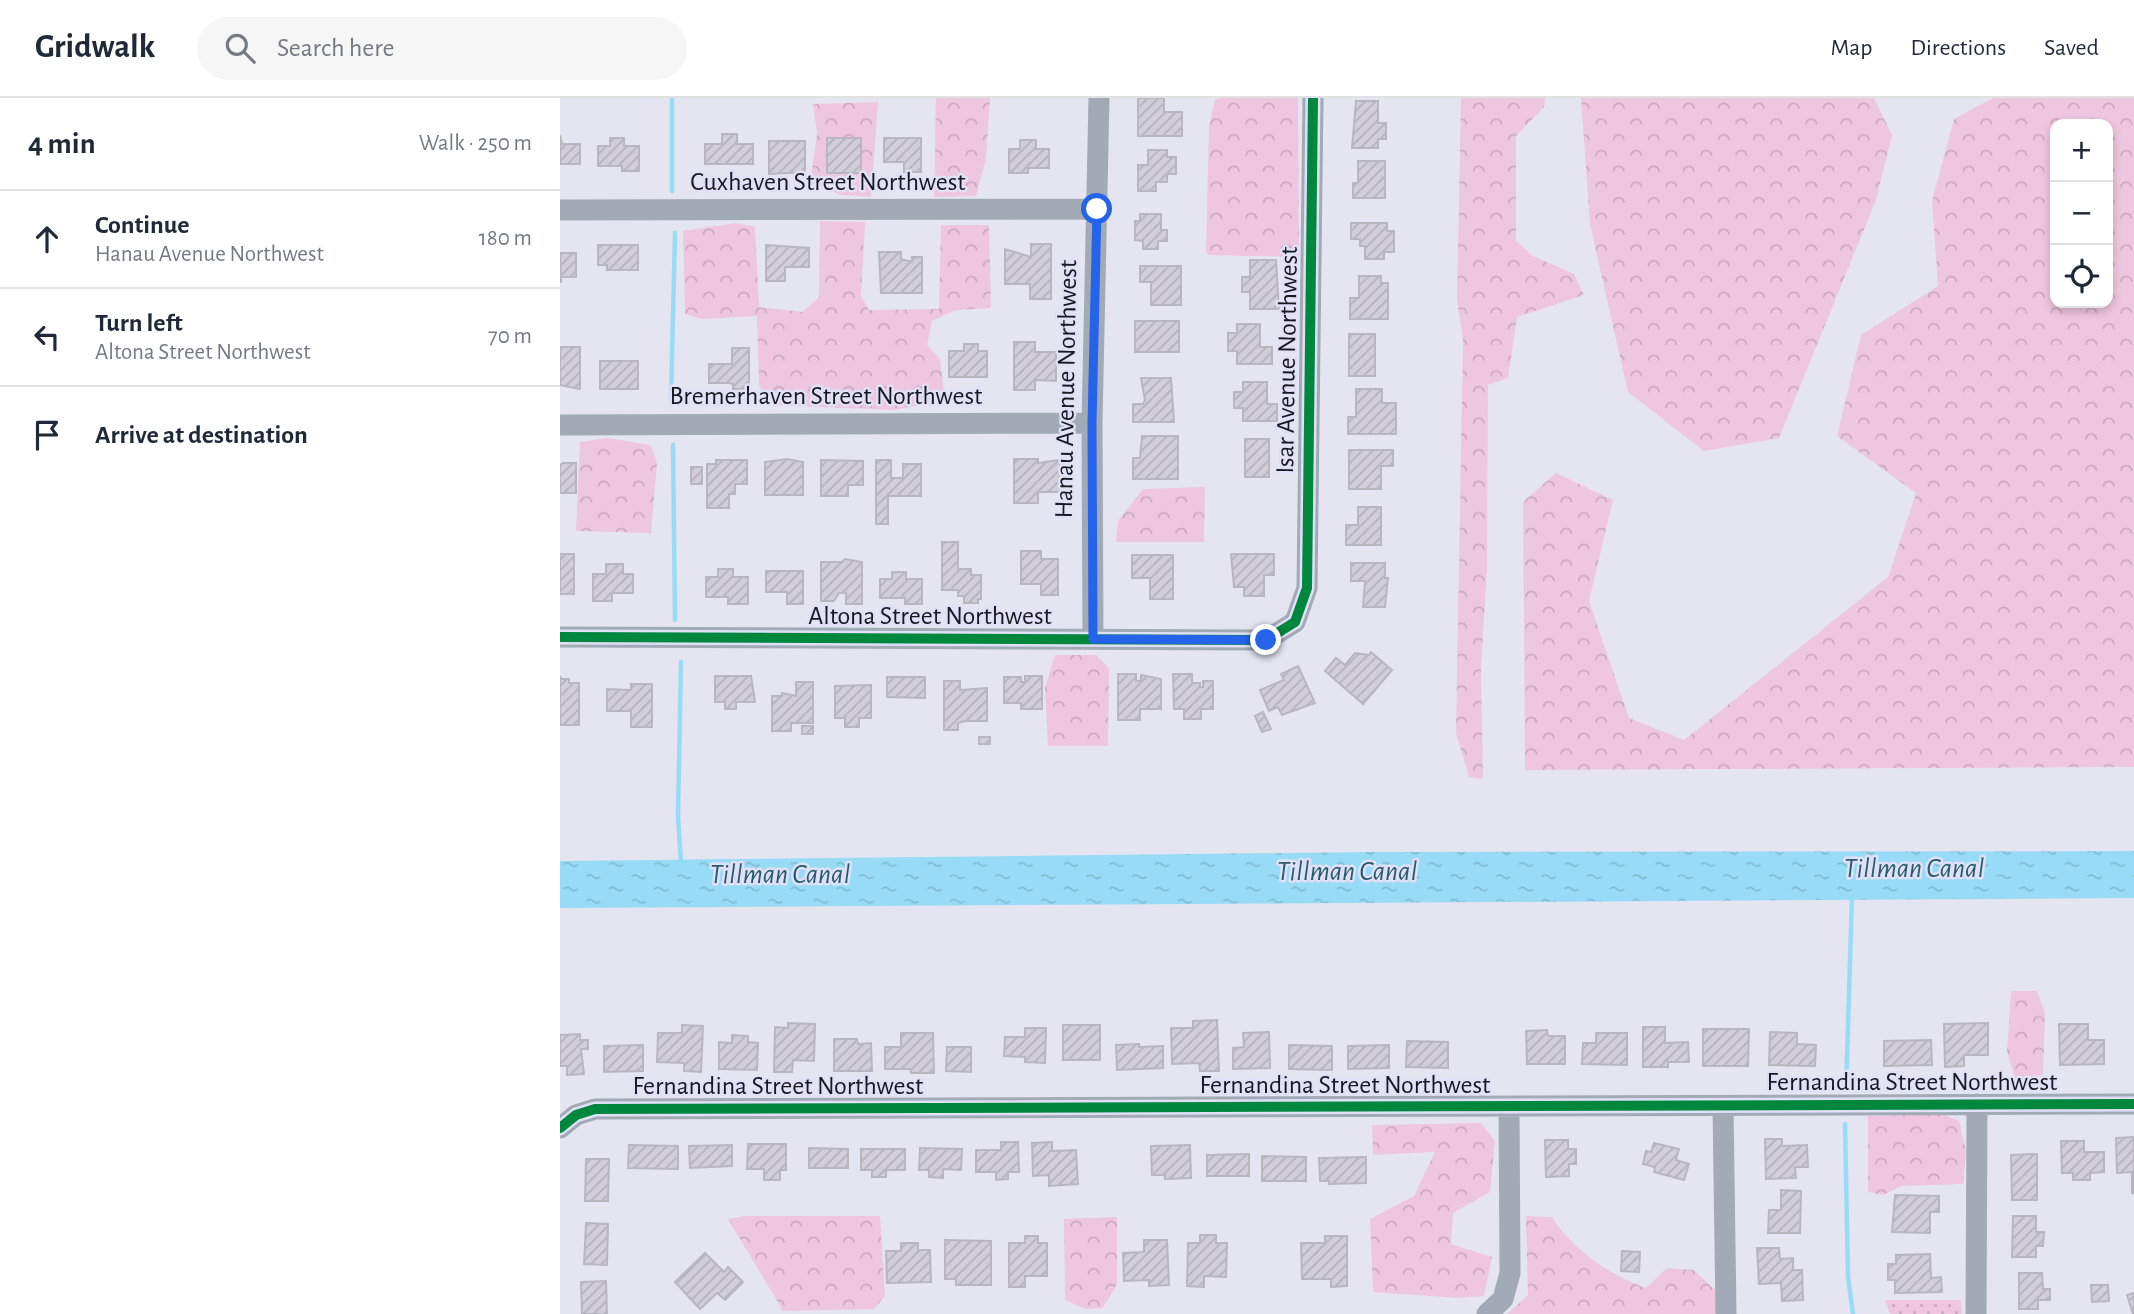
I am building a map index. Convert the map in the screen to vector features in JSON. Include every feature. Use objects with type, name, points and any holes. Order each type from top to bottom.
[{"type":"street","name":"Hanau Avenue Northwest","points":[[1093,639],[1092,423],[1099,98]]},
{"type":"street","name":"Isar Avenue Northwest","points":[[1295,622],[1307,588],[1313,98]]},
{"type":"street","name":"Cuxhaven Street Northwest","points":[[560,210],[1097,209]]},
{"type":"street","name":"Bremerhaven Street Northwest","points":[[560,425],[1092,423]]},
{"type":"street","name":"Altona Street Northwest","points":[[560,637],[1266,640],[1295,622]]},
{"type":"street","points":[[1976,1314],[1977,1104]]},
{"type":"street","name":"Fernandina Street Northwest","points":[[560,1127],[576,1115],[595,1110],[2134,1104]]},
{"type":"street","points":[[1487,1314],[1503,1299],[1510,1273],[1509,1107]]},
{"type":"street","points":[[1723,1107],[1726,1314]]},
{"type":"green space","points":[[936,98],[990,98],[986,158],[976,196],[934,197]]},
{"type":"green space","points":[[1298,98],[1299,257],[1208,255],[1206,252],[1209,127],[1215,100]]},
{"type":"green space","points":[[1461,98],[1545,98],[1544,107],[1516,136],[1516,241],[1533,256],[1574,274],[1584,295],[1517,317],[1508,378],[1488,385],[1487,568],[1481,669],[1483,779],[1469,777],[1456,733],[1463,340],[1457,300]]},
{"type":"green space","points":[[1581,98],[1874,98],[1892,135],[1876,200],[1779,438],[1704,451],[1628,392],[1590,225]]},
{"type":"green space","points":[[1993,98],[2134,98],[2134,767],[1525,770],[1523,502],[1556,473],[1613,500],[1589,601],[1629,718],[1684,740],[1888,577],[1916,493],[1837,436],[1861,335],[1938,286],[1932,201],[1954,119]]},
{"type":"green space","points":[[878,102],[871,197],[842,195],[810,183],[817,134],[813,104]]},
{"type":"green space","points":[[820,221],[865,222],[861,296],[869,310],[939,309],[941,225],[989,225],[991,308],[956,310],[932,321],[927,345],[940,359],[945,400],[894,410],[772,405],[759,385],[757,316],[701,319],[685,314],[683,231],[735,223],[755,227],[759,307],[802,312],[819,297]]},
{"type":"green space","points":[[607,438],[651,445],[657,463],[651,533],[576,531],[580,442]]},
{"type":"green space","points":[[1205,487],[1204,542],[1116,542],[1118,521],[1143,489]]},
{"type":"green space","points":[[1055,655],[1096,655],[1109,668],[1108,746],[1048,746],[1045,688]]},
{"type":"green space","points":[[2011,991],[2037,991],[2045,1013],[2043,1075],[2015,1078],[2007,1052]]},
{"type":"green space","points":[[1942,1114],[1959,1121],[1966,1151],[1963,1184],[1901,1186],[1883,1195],[1868,1192],[1868,1116]]},
{"type":"green space","points":[[1481,1123],[1495,1141],[1490,1192],[1453,1213],[1451,1244],[1492,1257],[1484,1296],[1458,1298],[1373,1292],[1370,1219],[1414,1196],[1435,1152],[1373,1155],[1372,1125]]},
{"type":"green space","points":[[744,1216],[880,1216],[885,1296],[874,1309],[783,1311],[728,1219]]},
{"type":"green space","points":[[1526,1216],[1552,1217],[1581,1251],[1606,1269],[1646,1288],[1667,1268],[1694,1270],[1718,1293],[1718,1314],[1507,1314],[1528,1295]]},
{"type":"green space","points":[[1117,1217],[1117,1284],[1103,1308],[1085,1309],[1065,1300],[1064,1219]]},
{"type":"green space","points":[[1885,1300],[1961,1300],[1962,1314],[1890,1314]]},
{"type":"water","name":"Tillman Canal","points":[[2134,851],[2134,898],[560,908],[560,861],[1373,852]]},
{"type":"building","points":[[1138,98],[1164,98],[1164,112],[1182,112],[1182,136],[1138,136]]},
{"type":"building","points":[[1356,101],[1378,101],[1378,123],[1386,123],[1386,139],[1378,139],[1378,148],[1352,148]]},
{"type":"building","points":[[722,134],[737,134],[737,144],[753,144],[753,164],[705,164],[705,144],[722,144]]},
{"type":"building","points":[[560,135],[562,144],[580,144],[580,164],[560,164]]},
{"type":"building","points":[[610,138],[624,138],[624,146],[639,146],[639,171],[622,171],[622,166],[598,166],[598,146],[610,146]]},
{"type":"building","points":[[827,138],[861,138],[861,173],[827,173]]},
{"type":"building","points":[[884,138],[921,138],[921,172],[904,172],[904,162],[884,162]]},
{"type":"building","points":[[1020,140],[1036,140],[1036,149],[1049,149],[1049,168],[1028,168],[1028,173],[1009,173],[1009,149],[1020,149]]},
{"type":"building","points":[[769,141],[805,141],[805,172],[769,174]]},
{"type":"building","points":[[1148,150],[1167,150],[1167,157],[1176,157],[1176,174],[1167,174],[1167,182],[1156,182],[1156,191],[1138,191],[1138,165],[1148,165]]},
{"type":"building","points":[[1358,161],[1385,161],[1385,198],[1353,198],[1353,183],[1358,183]]},
{"type":"building","points":[[1140,214],[1161,214],[1161,230],[1167,230],[1167,241],[1158,241],[1158,249],[1143,249],[1143,241],[1135,240],[1135,221],[1140,221]]},
{"type":"building","points":[[1351,223],[1387,223],[1387,231],[1394,231],[1394,252],[1384,252],[1384,259],[1365,259],[1365,246],[1360,246],[1360,239],[1351,239]]},
{"type":"building","points":[[1031,244],[1051,244],[1051,299],[1030,299],[1030,284],[1005,284],[1005,249],[1031,257]]},
{"type":"building","points":[[598,245],[638,245],[638,270],[607,270],[607,265],[598,265]]},
{"type":"building","points":[[766,245],[809,248],[809,267],[785,267],[785,281],[766,281]]},
{"type":"building","points":[[879,252],[901,252],[901,259],[908,261],[912,261],[912,257],[922,257],[922,293],[881,293]]},
{"type":"building","points":[[560,253],[576,253],[576,277],[561,277],[561,283]]},
{"type":"building","points":[[1250,260],[1276,260],[1279,309],[1250,309],[1250,292],[1242,292],[1242,277],[1250,277]]},
{"type":"building","points":[[1140,266],[1181,266],[1181,305],[1151,305],[1151,282],[1140,282]]},
{"type":"building","points":[[1359,276],[1381,276],[1381,283],[1388,283],[1388,319],[1350,319],[1350,298],[1359,298]]},
{"type":"building","points":[[1135,321],[1179,321],[1179,352],[1135,352]]},
{"type":"building","points":[[1237,324],[1260,324],[1260,347],[1272,347],[1272,364],[1237,364],[1237,351],[1228,351],[1228,333],[1237,333]]},
{"type":"building","points":[[1349,334],[1375,334],[1375,376],[1349,376]]},
{"type":"building","points":[[1014,342],[1035,342],[1035,352],[1056,352],[1056,381],[1035,380],[1035,390],[1014,390]]},
{"type":"building","points":[[964,344],[978,344],[978,351],[987,351],[987,377],[949,377],[949,351],[964,351]]},
{"type":"building","points":[[560,347],[580,347],[580,389],[560,385]]},
{"type":"building","points":[[732,348],[749,348],[749,389],[733,389],[733,384],[728,383],[709,383],[709,364],[732,364]]},
{"type":"building","points":[[600,361],[638,361],[638,389],[600,389]]},
{"type":"building","points":[[1141,378],[1171,378],[1174,422],[1133,422],[1133,404],[1143,404],[1145,400]]},
{"type":"building","points":[[1243,382],[1267,382],[1267,404],[1277,404],[1277,421],[1243,421],[1243,408],[1234,408],[1234,392],[1243,392]]},
{"type":"building","points":[[1356,389],[1382,389],[1382,403],[1396,403],[1396,434],[1348,434],[1348,417],[1356,417]]},
{"type":"building","points":[[1142,436],[1178,436],[1178,479],[1133,479],[1133,458],[1140,458]]},
{"type":"building","points":[[1245,439],[1269,439],[1269,477],[1245,477]]},
{"type":"building","points":[[1349,450],[1393,450],[1393,466],[1381,466],[1381,489],[1349,489]]},
{"type":"building","points":[[787,459],[803,462],[803,495],[765,495],[765,462]]},
{"type":"building","points":[[1014,459],[1038,459],[1038,463],[1060,460],[1060,492],[1038,492],[1038,503],[1014,503]]},
{"type":"building","points":[[716,460],[747,460],[747,484],[735,484],[735,494],[729,494],[729,508],[707,508],[707,464],[716,464]]},
{"type":"building","points":[[821,460],[863,461],[863,485],[848,485],[848,496],[821,496]]},
{"type":"building","points":[[876,460],[891,460],[891,478],[903,478],[903,464],[921,464],[921,496],[888,496],[888,524],[876,524]]},
{"type":"building","points":[[576,463],[576,493],[560,493],[560,465]]},
{"type":"building","points":[[691,467],[702,467],[702,484],[691,484]]},
{"type":"building","points":[[1358,507],[1381,507],[1381,545],[1346,545],[1346,525],[1358,525]]},
{"type":"building","points":[[942,542],[958,542],[958,569],[971,569],[971,575],[981,575],[981,599],[978,599],[978,603],[964,603],[964,596],[958,596],[958,590],[942,590]]},
{"type":"building","points":[[1021,551],[1041,551],[1041,559],[1058,559],[1058,595],[1041,595],[1041,584],[1021,584]]},
{"type":"building","points":[[560,554],[574,554],[574,594],[560,594]]},
{"type":"building","points":[[1231,554],[1274,554],[1274,575],[1264,575],[1264,596],[1244,596],[1244,587],[1234,587]]},
{"type":"building","points":[[1132,555],[1173,555],[1173,599],[1150,599],[1150,578],[1132,578]]},
{"type":"building","points":[[845,559],[862,562],[862,604],[846,604],[846,593],[839,593],[834,601],[821,601],[821,562],[842,562]]},
{"type":"building","points":[[1351,563],[1385,563],[1385,578],[1388,578],[1385,607],[1363,607],[1365,581],[1351,581]]},
{"type":"building","points":[[606,564],[623,564],[623,574],[633,574],[633,593],[612,593],[612,601],[593,601],[593,574],[606,574]]},
{"type":"building","points":[[718,569],[733,569],[733,577],[748,577],[748,604],[728,604],[728,597],[706,597],[706,577],[718,577]]},
{"type":"building","points":[[766,571],[803,571],[803,604],[787,604],[787,592],[766,592]]},
{"type":"building","points":[[892,572],[906,572],[906,579],[922,579],[922,604],[905,604],[905,598],[880,598],[880,579],[892,579]]},
{"type":"building","points":[[1371,652],[1392,670],[1363,704],[1325,671],[1336,658],[1345,665],[1355,653],[1369,655]]},
{"type":"building","points":[[1298,666],[1315,703],[1282,715],[1278,707],[1269,711],[1260,690],[1284,680],[1281,674]]},
{"type":"building","points":[[1118,674],[1136,674],[1136,681],[1141,681],[1141,675],[1161,679],[1161,709],[1140,709],[1140,720],[1118,720]]},
{"type":"building","points":[[1173,674],[1192,674],[1192,683],[1200,683],[1200,687],[1203,687],[1203,681],[1213,681],[1213,709],[1201,709],[1201,719],[1184,719],[1184,709],[1174,709]]},
{"type":"building","points":[[560,676],[561,679],[569,679],[569,683],[579,683],[579,725],[560,725]]},
{"type":"building","points":[[715,676],[751,676],[755,702],[736,702],[736,709],[725,709],[725,702],[715,702]]},
{"type":"building","points":[[1025,676],[1042,676],[1042,709],[1021,709],[1021,703],[1004,703],[1004,677],[1021,677],[1021,682],[1025,682]]},
{"type":"building","points":[[887,677],[925,677],[925,698],[887,697]]},
{"type":"building","points":[[944,681],[960,681],[960,690],[987,688],[987,721],[965,721],[958,723],[958,730],[944,730]]},
{"type":"building","points":[[796,682],[813,682],[813,723],[791,723],[791,731],[772,731],[772,696],[782,696],[782,693],[796,696]]},
{"type":"building","points":[[631,684],[652,684],[652,727],[631,727],[631,711],[607,711],[607,689],[631,690]]},
{"type":"building","points":[[871,685],[871,718],[859,718],[859,727],[845,727],[845,718],[835,718],[835,686]]},
{"type":"building","points":[[1263,712],[1271,729],[1262,732],[1255,716]]},
{"type":"building","points":[[802,726],[813,726],[813,734],[802,734]]},
{"type":"building","points":[[979,737],[990,737],[990,744],[979,744]]},
{"type":"building","points":[[1217,1020],[1219,1071],[1200,1071],[1199,1063],[1172,1064],[1171,1028],[1193,1028],[1193,1021]]},
{"type":"building","points":[[788,1023],[815,1024],[814,1061],[793,1060],[792,1072],[774,1072],[775,1027],[788,1028]]},
{"type":"building","points":[[1988,1023],[1988,1055],[1964,1055],[1964,1066],[1945,1067],[1944,1024]]},
{"type":"building","points":[[2059,1024],[2088,1024],[2088,1040],[2104,1040],[2104,1064],[2060,1065]]},
{"type":"building","points":[[682,1025],[703,1026],[701,1072],[684,1071],[684,1063],[657,1062],[658,1033],[682,1033]]},
{"type":"building","points":[[1063,1025],[1100,1025],[1100,1060],[1063,1060]]},
{"type":"building","points":[[1643,1027],[1665,1027],[1665,1043],[1688,1042],[1689,1062],[1668,1062],[1668,1067],[1643,1067]]},
{"type":"building","points":[[1025,1028],[1046,1028],[1045,1063],[1025,1062],[1025,1057],[1004,1056],[1005,1037],[1025,1037]]},
{"type":"building","points":[[1703,1029],[1749,1029],[1748,1066],[1703,1066]]},
{"type":"building","points":[[1547,1030],[1548,1036],[1565,1036],[1565,1064],[1527,1064],[1526,1031]]},
{"type":"building","points":[[1269,1032],[1270,1068],[1233,1069],[1233,1048],[1244,1047],[1243,1033]]},
{"type":"building","points":[[1770,1032],[1797,1033],[1797,1044],[1816,1045],[1815,1066],[1769,1065]]},
{"type":"building","points":[[901,1033],[933,1033],[934,1073],[885,1069],[885,1047],[901,1047]]},
{"type":"building","points":[[1596,1033],[1627,1033],[1627,1065],[1582,1064],[1583,1043],[1596,1043]]},
{"type":"building","points":[[580,1034],[580,1040],[588,1040],[588,1049],[581,1049],[584,1074],[567,1075],[567,1066],[560,1066],[560,1035]]},
{"type":"building","points":[[732,1035],[748,1036],[748,1042],[758,1043],[757,1070],[719,1069],[719,1042],[732,1043]]},
{"type":"building","points":[[834,1039],[857,1039],[858,1044],[871,1043],[872,1071],[834,1071]]},
{"type":"building","points":[[1931,1040],[1932,1065],[1884,1066],[1884,1041]]},
{"type":"building","points":[[1407,1041],[1448,1042],[1448,1068],[1406,1067]]},
{"type":"building","points":[[1139,1044],[1139,1047],[1163,1046],[1163,1068],[1117,1070],[1116,1045]]},
{"type":"building","points":[[643,1045],[643,1071],[604,1072],[604,1046]]},
{"type":"building","points":[[1289,1045],[1332,1046],[1332,1070],[1289,1069]]},
{"type":"building","points":[[1389,1045],[1389,1068],[1348,1069],[1348,1046]]},
{"type":"building","points":[[947,1047],[971,1047],[971,1072],[946,1071]]},
{"type":"building","points":[[2134,1137],[2132,1193],[2132,1172],[2117,1173],[2116,1138]]},
{"type":"building","points":[[1765,1139],[1782,1139],[1782,1146],[1807,1145],[1808,1167],[1795,1167],[1796,1178],[1766,1179]]},
{"type":"building","points":[[1545,1140],[1568,1140],[1568,1149],[1576,1149],[1576,1164],[1569,1164],[1569,1176],[1546,1177]]},
{"type":"building","points":[[2061,1141],[2084,1141],[2084,1152],[2104,1152],[2104,1172],[2090,1173],[2090,1180],[2073,1180],[2073,1173],[2062,1173]]},
{"type":"building","points":[[1001,1142],[1018,1142],[1019,1172],[1008,1172],[1008,1179],[996,1180],[996,1172],[976,1172],[976,1150],[1001,1150]]},
{"type":"building","points":[[1052,1142],[1052,1151],[1076,1150],[1078,1184],[1049,1186],[1049,1175],[1033,1176],[1032,1143]]},
{"type":"building","points":[[1654,1143],[1679,1149],[1676,1160],[1689,1164],[1684,1180],[1654,1172],[1655,1167],[1643,1164],[1646,1151],[1651,1152]]},
{"type":"building","points":[[748,1144],[786,1144],[786,1170],[780,1170],[780,1180],[764,1180],[764,1169],[747,1169]]},
{"type":"building","points":[[629,1145],[678,1146],[678,1169],[628,1168]]},
{"type":"building","points":[[732,1145],[732,1166],[690,1168],[689,1146]]},
{"type":"building","points":[[1190,1145],[1191,1178],[1165,1179],[1165,1175],[1152,1175],[1151,1146]]},
{"type":"building","points":[[809,1148],[848,1149],[848,1168],[809,1168]]},
{"type":"building","points":[[920,1148],[962,1149],[961,1170],[943,1169],[943,1178],[929,1177],[929,1170],[919,1170]]},
{"type":"building","points":[[861,1149],[905,1149],[905,1170],[886,1170],[886,1177],[872,1177],[872,1170],[861,1170]]},
{"type":"building","points":[[1249,1154],[1249,1176],[1207,1176],[1207,1155]]},
{"type":"building","points":[[2037,1154],[2037,1200],[2012,1200],[2011,1155]]},
{"type":"building","points":[[1262,1156],[1306,1157],[1306,1181],[1262,1181]]},
{"type":"building","points":[[1366,1157],[1366,1183],[1329,1184],[1329,1181],[1320,1181],[1319,1158]]},
{"type":"building","points":[[586,1159],[609,1159],[608,1201],[585,1201]]},
{"type":"building","points":[[1781,1190],[1801,1191],[1800,1233],[1768,1233],[1769,1210],[1781,1210]]},
{"type":"building","points":[[1895,1195],[1939,1196],[1939,1212],[1930,1212],[1930,1233],[1892,1232]]},
{"type":"building","points":[[2013,1216],[2036,1216],[2036,1232],[2044,1232],[2043,1246],[2036,1246],[2036,1257],[2012,1257]]},
{"type":"building","points":[[586,1223],[608,1224],[607,1265],[584,1264]]},
{"type":"building","points":[[1200,1235],[1216,1235],[1216,1243],[1227,1243],[1226,1277],[1204,1276],[1204,1287],[1187,1286],[1188,1243],[1200,1243]]},
{"type":"building","points":[[1025,1236],[1038,1236],[1038,1243],[1047,1243],[1047,1276],[1025,1276],[1025,1287],[1009,1287],[1009,1243],[1025,1243]]},
{"type":"building","points":[[1325,1236],[1347,1236],[1347,1286],[1331,1287],[1331,1279],[1302,1279],[1301,1243],[1325,1243]]},
{"type":"building","points":[[945,1240],[991,1241],[991,1285],[956,1285],[956,1279],[945,1279]]},
{"type":"building","points":[[1144,1240],[1167,1240],[1169,1285],[1149,1286],[1149,1280],[1124,1281],[1123,1253],[1144,1252]]},
{"type":"building","points":[[901,1243],[918,1243],[918,1250],[930,1250],[931,1282],[887,1283],[886,1251],[901,1251]]},
{"type":"building","points":[[1757,1248],[1779,1248],[1780,1259],[1793,1258],[1793,1270],[1802,1270],[1803,1300],[1782,1301],[1781,1283],[1759,1284]]},
{"type":"building","points":[[1622,1251],[1640,1252],[1639,1272],[1621,1271]]},
{"type":"building","points":[[705,1253],[724,1272],[728,1267],[743,1282],[725,1300],[717,1293],[700,1309],[675,1282]]},
{"type":"building","points":[[1930,1254],[1931,1278],[1941,1277],[1942,1292],[1895,1293],[1895,1280],[1888,1280],[1888,1264],[1896,1264],[1896,1255]]},
{"type":"building","points":[[2019,1273],[2042,1273],[2043,1289],[2050,1289],[2050,1300],[2038,1300],[2038,1309],[2019,1309]]},
{"type":"building","points":[[606,1281],[607,1314],[582,1314],[581,1282]]},
{"type":"building","points":[[2091,1285],[2108,1285],[2109,1301],[2092,1302]]},
{"type":"building","points":[[2134,1293],[2134,1314],[2133,1314],[2127,1295]]},
{"type":"waterway","points":[[672,98],[672,191]]},
{"type":"waterway","points":[[671,399],[675,233]]},
{"type":"waterway","points":[[673,445],[675,620]]},
{"type":"waterway","points":[[681,662],[678,816],[681,864]]},
{"type":"waterway","name":"Tillman Canal","points":[[1846,1089],[1852,898]]},
{"type":"waterway","points":[[1845,1124],[1848,1277],[1853,1314]]},
{"type":"cycle path","points":[[560,637],[1266,640],[1295,622],[1307,588],[1313,98]]},
{"type":"cycle path","points":[[560,1128],[576,1115],[595,1109],[2134,1104]]},
{"type":"route","points":[[1097,209],[1092,423],[1093,639],[1266,640]]}]
